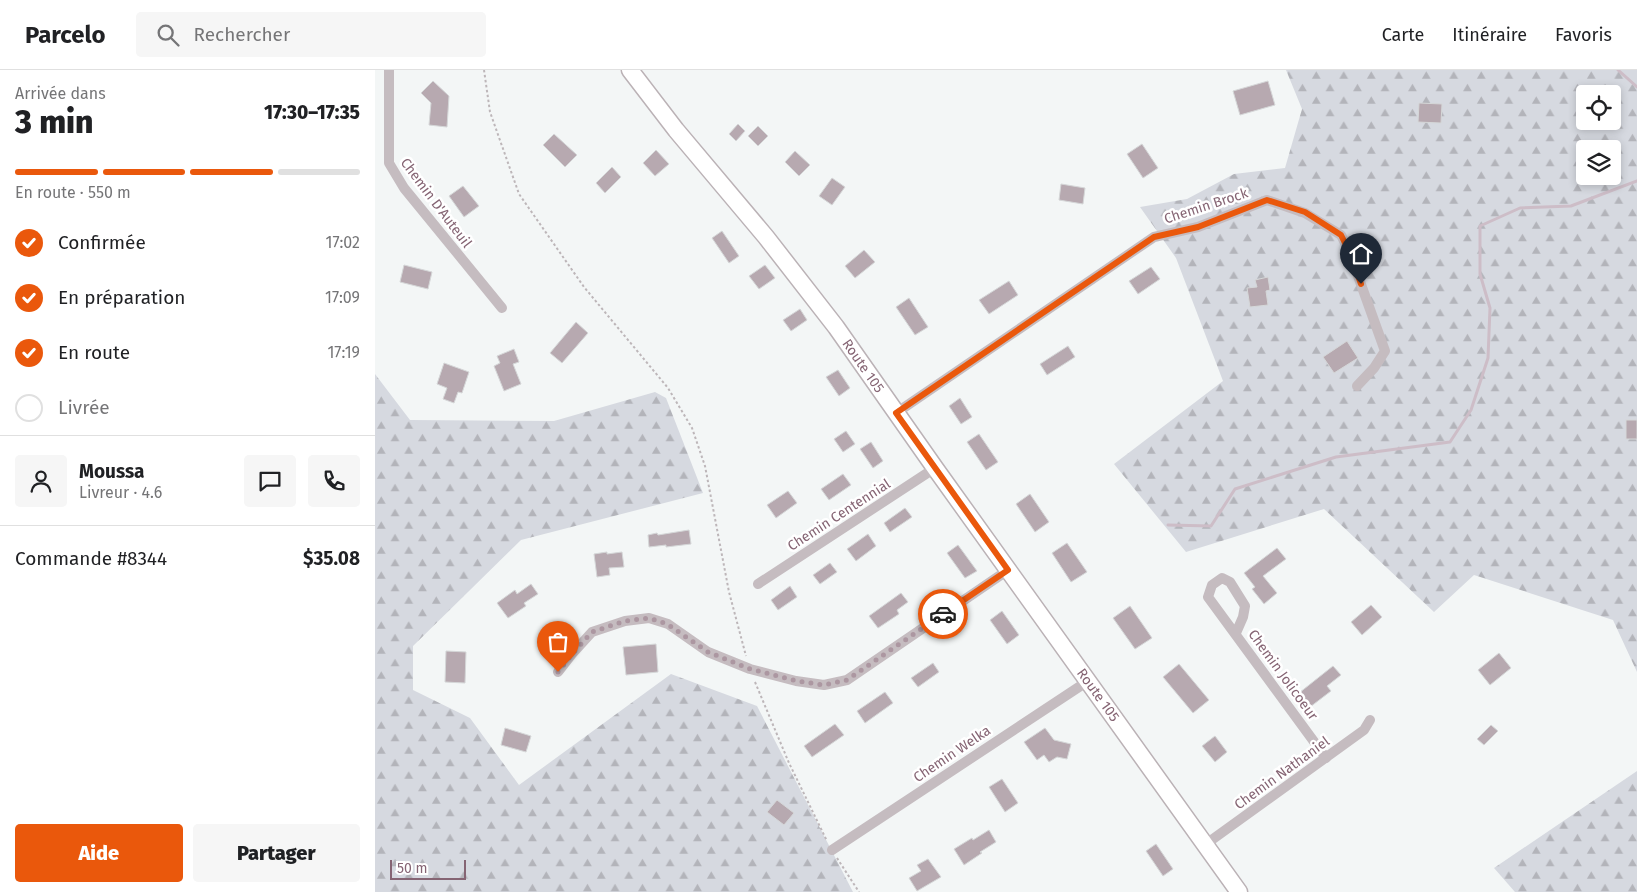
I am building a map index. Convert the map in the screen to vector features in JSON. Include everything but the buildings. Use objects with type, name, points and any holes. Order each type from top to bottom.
[{"type":"main road","name":"Route 105","points":[[630,70],[670,122],[766,237],[836,327],[1239,892]]},
{"type":"street","name":"Chemin D'Auteuil","points":[[389,70],[389,163],[404,188],[502,308]]},
{"type":"street","name":"Chemin Brock","points":[[896,413],[1154,237],[1198,227],[1267,200],[1305,212],[1341,235],[1349,251],[1385,351],[1374,368],[1357,386]]},
{"type":"street","name":"Chemin Centennial","points":[[758,584],[935,468]]},
{"type":"street","points":[[558,672],[592,632],[625,621],[649,618],[667,624],[708,652],[750,669],[797,681],[824,685],[847,680],[1008,570]]},
{"type":"street","name":"Chemin Jolicoeur","points":[[1236,633],[1243,617],[1245,606],[1230,582],[1222,578],[1212,585],[1208,597],[1326,758]]},
{"type":"street","name":"Chemin Welka","points":[[832,850],[1088,681]]},
{"type":"street","name":"Chemin Nathaniel","points":[[1206,844],[1364,730],[1370,720]]},
{"type":"path","points":[[484,70],[490,112],[519,194],[585,287],[668,388],[691,428],[705,466],[729,592],[750,669],[789,763],[832,850],[859,892]]},
{"type":"green space","points":[[1286,70],[1637,70],[1637,672],[1613,620],[1474,575],[1434,612],[1324,509],[1186,552],[1114,464],[1223,381],[1176,258],[1140,207],[1187,199],[1234,174],[1285,168],[1302,109]]},
{"type":"green space","points":[[375,374],[410,420],[554,421],[655,392],[666,398],[703,493],[521,540],[413,646],[413,690],[470,718],[519,785],[671,674],[757,706],[853,892],[375,892]]},
{"type":"green space","points":[[1637,771],[1637,892],[1515,892],[1494,868]]},
{"type":"waterway","points":[[1618,70],[1637,87]]},
{"type":"waterway","points":[[1168,525],[1211,526],[1235,489],[1336,457],[1450,442],[1471,410],[1488,358],[1490,308],[1480,274],[1480,226],[1520,208],[1571,206],[1637,181]]},
{"type":"way so far","points":[[558,672],[592,632],[625,621],[649,618],[667,624],[708,652],[750,669],[797,681],[824,685],[847,680],[943,614]]},
{"type":"route","points":[[943,614],[1008,570],[896,413],[1154,237],[1198,227],[1267,200],[1305,212],[1341,235],[1361,284]]}]
